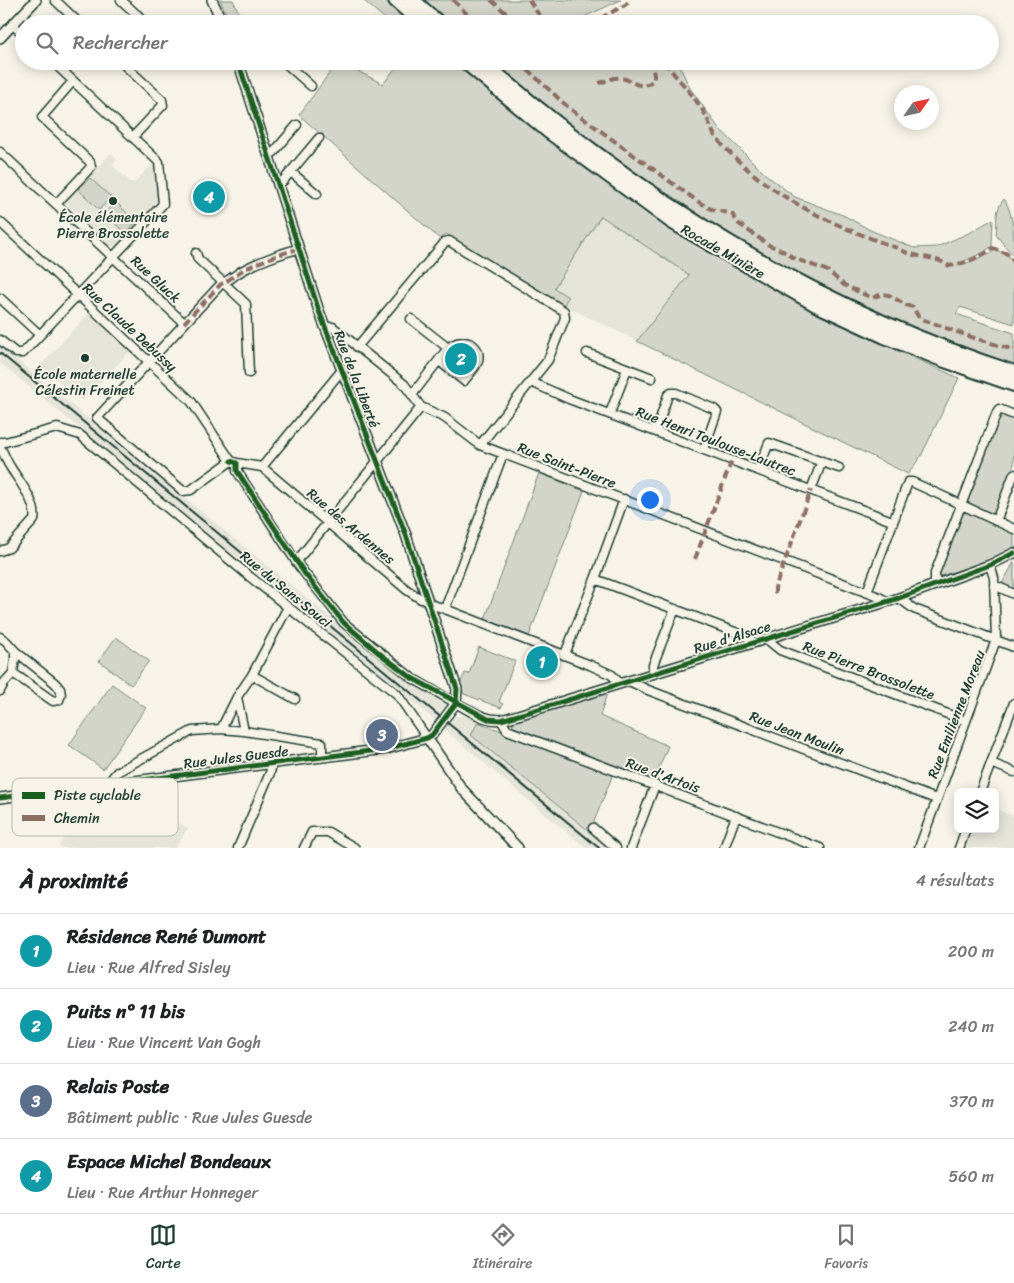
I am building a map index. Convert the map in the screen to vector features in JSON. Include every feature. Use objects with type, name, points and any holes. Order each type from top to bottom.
[{"type":"highway","points":[[396,0],[413,15]]},
{"type":"highway","points":[[412,0],[428,15]]},
{"type":"highway","name":"Rocade Minière","points":[[476,70],[549,131],[673,222],[816,304],[885,336],[950,362],[1014,384]]},
{"type":"highway","name":"Rocade Minière","points":[[492,70],[606,162],[656,198],[731,244],[790,278],[855,311],[917,338],[1014,373]]},
{"type":"street","points":[[22,15],[36,0]]},
{"type":"street","points":[[56,0],[71,15]]},
{"type":"street","points":[[122,0],[138,15]]},
{"type":"street","points":[[212,0],[219,15]]},
{"type":"street","points":[[0,38],[13,25]]},
{"type":"street","points":[[0,340],[20,354],[163,204],[159,162],[61,70]]},
{"type":"street","points":[[130,70],[162,100],[163,105],[133,137]]},
{"type":"street","name":"Rue de la Liberté","points":[[242,70],[325,328],[406,535],[457,689],[456,703]]},
{"type":"street","points":[[293,70],[311,86]]},
{"type":"street","points":[[56,204],[90,167],[90,162],[42,117],[73,81]]},
{"type":"street","points":[[269,155],[274,152],[297,125]]},
{"type":"street","points":[[278,184],[283,181],[319,138]]},
{"type":"street","name":"Rue Gluck","points":[[0,152],[184,323]]},
{"type":"street","points":[[291,172],[317,194]]},
{"type":"street","name":"Rue Claude Debussy","points":[[0,222],[195,405],[234,462],[237,471],[296,562],[344,623],[412,678],[456,703]]},
{"type":"street","points":[[357,347],[445,242],[449,241],[564,311],[565,318],[548,360],[480,445]]},
{"type":"street","points":[[299,249],[276,256],[237,273],[231,280],[221,284],[97,418],[183,491],[191,490],[234,462],[262,467],[342,370]]},
{"type":"street","points":[[196,253],[198,259],[243,300],[247,306],[249,373]]},
{"type":"street","points":[[0,298],[40,335]]},
{"type":"street","points":[[411,319],[448,348]]},
{"type":"street","name":"Rue Saint-Pierre","points":[[325,328],[333,327],[404,384],[421,407],[445,418],[480,445],[867,592],[886,601]]},
{"type":"street","points":[[412,395],[438,361],[448,348],[456,342],[468,342],[477,351],[477,364],[464,381],[438,361]]},
{"type":"street","points":[[586,353],[652,378]]},
{"type":"street","points":[[610,414],[627,369]]},
{"type":"street","name":"Rue Henri Toulouse-Lautrec","points":[[531,382],[892,522]]},
{"type":"street","points":[[656,431],[668,396],[670,393],[676,393],[717,412],[704,449]]},
{"type":"street","points":[[296,562],[421,407]]},
{"type":"street","points":[[934,585],[935,573],[997,412],[999,409],[1014,415]]},
{"type":"street","name":"Rue du Sans Souci","points":[[0,442],[57,428],[80,436],[397,694],[428,738]]},
{"type":"street","points":[[758,470],[768,444],[771,443],[839,468]]},
{"type":"street","points":[[0,447],[10,467],[20,479],[35,509],[34,520],[9,548],[0,550]]},
{"type":"street","points":[[445,608],[503,454]]},
{"type":"street","points":[[811,490],[822,462]]},
{"type":"street","name":"Rue des Ardennes","points":[[262,467],[407,590],[421,599],[565,654],[612,675],[620,684]]},
{"type":"street","points":[[996,522],[1014,474]]},
{"type":"street","points":[[867,592],[908,482],[912,482],[1014,529]]},
{"type":"street","points":[[565,654],[624,500]]},
{"type":"street","name":"Rue d'Alsace","points":[[501,720],[899,598],[990,566],[1014,553]]},
{"type":"street","name":"Rue Emilienne Moreau","points":[[919,848],[996,640],[994,585],[990,566]]},
{"type":"street","points":[[595,579],[748,637],[753,643]]},
{"type":"street","points":[[994,585],[1014,594]]},
{"type":"street","points":[[899,598],[914,609],[1014,647]]},
{"type":"street","points":[[221,729],[288,607]]},
{"type":"street","points":[[648,690],[649,675],[675,609]]},
{"type":"street","points":[[0,637],[56,683],[61,695],[58,700],[53,701],[12,673]]},
{"type":"street","name":"Rue Pierre Brossolette","points":[[768,638],[780,650],[966,720]]},
{"type":"street","points":[[0,691],[12,673],[15,651]]},
{"type":"street","points":[[252,675],[295,699]]},
{"type":"street","name":"Rue Jean Moulin","points":[[630,681],[648,690],[936,799]]},
{"type":"street","points":[[237,697],[244,731]]},
{"type":"street","points":[[501,720],[488,719],[456,703],[444,721],[428,738],[462,789],[518,848]]},
{"type":"street","points":[[982,788],[1012,713],[1014,703]]},
{"type":"street","name":"Rue d'Artois","points":[[501,720],[507,730],[820,848]]},
{"type":"street","points":[[112,778],[117,772],[192,731],[221,729],[244,731],[322,743],[322,757]]},
{"type":"street","name":"Rue Jules Guesde","points":[[153,778],[386,749],[428,738]]},
{"type":"street","points":[[991,763],[1014,772]]},
{"type":"street","points":[[238,848],[270,773],[272,764]]},
{"type":"street","points":[[631,848],[655,785]]},
{"type":"street","points":[[724,848],[736,816]]},
{"type":"street","points":[[593,828],[616,848]]},
{"type":"street","points":[[304,848],[312,832],[328,832],[355,848]]},
{"type":"street","points":[[959,848],[965,833]]},
{"type":"shaded area","points":[[220,0],[233,0],[239,13],[236,15],[227,15]]},
{"type":"shaded area","points":[[363,0],[385,0],[402,15],[380,15]]},
{"type":"shaded area","points":[[421,0],[621,0],[588,15],[438,15]]},
{"type":"shaded area","points":[[332,70],[356,70],[383,84],[394,70],[467,70],[586,169],[666,225],[729,265],[896,350],[959,378],[921,456],[908,474],[637,341],[689,275],[601,216],[554,288],[568,297],[564,305],[446,234],[441,240],[299,115]]},
{"type":"shaded area","points":[[502,70],[681,70],[690,88],[718,127],[765,174],[795,197],[845,216],[870,230],[914,248],[937,247],[971,232],[993,219],[992,246],[983,253],[964,261],[964,264],[997,250],[1009,256],[1014,264],[1014,324],[960,307],[956,314],[1014,333],[1014,368],[938,340],[873,312],[739,243],[610,157],[540,104]]},
{"type":"shaded area","name":"École élémentaire Pierre Brossolette","points":[[111,153],[117,159],[112,165],[130,182],[135,182],[153,163],[155,164],[159,202],[118,246],[111,247],[68,206],[67,199]]},
{"type":"shaded area","points":[[90,178],[111,197],[99,210],[78,189]]},
{"type":"shaded area","points":[[1004,199],[1012,218],[1014,257],[996,235],[998,212]]},
{"type":"shaded area","points":[[116,202],[136,222],[126,234],[105,214]]},
{"type":"shaded area","points":[[600,216],[689,275],[637,341],[564,305],[568,297],[554,288]]},
{"type":"shaded area","name":"École maternelle Célestin Freinet","points":[[90,312],[130,351],[82,401],[40,366]]},
{"type":"shaded area","points":[[458,345],[469,346],[475,355],[475,362],[464,376],[443,360]]},
{"type":"shaded area","points":[[0,346],[381,659],[412,680],[449,701],[444,715],[449,720],[455,716],[468,716],[478,722],[471,735],[609,848],[586,848],[443,728],[444,726],[439,722],[436,723],[0,363]]},
{"type":"shaded area","points":[[1002,413],[1014,417],[1014,464],[995,514],[992,516],[967,503],[966,500],[999,414]]},
{"type":"shaded area","points":[[539,473],[584,491],[529,636],[485,619]]},
{"type":"shaded area","points":[[965,509],[1014,532],[1014,548],[998,557],[941,576],[939,573]]},
{"type":"shaded area","points":[[1014,562],[1014,590],[1002,584]]},
{"type":"shaded area","points":[[116,637],[149,661],[131,685],[99,661]]},
{"type":"shaded area","points":[[479,647],[515,661],[499,702],[503,704],[501,708],[464,694],[460,684],[465,673],[469,674]]},
{"type":"shaded area","points":[[112,684],[146,708],[103,769],[69,745]]},
{"type":"shaded area","points":[[607,693],[600,716],[668,746],[654,780],[512,725],[513,722]]},
{"type":"shaded area","points":[[478,722],[613,774],[589,831],[471,735]]},
{"type":"shaded area","points":[[999,810],[1014,816],[1014,848],[962,848],[968,833],[999,833]]},
{"type":"shaded area","points":[[178,823],[188,828],[175,848],[63,848],[59,846],[65,836],[178,836]]},
{"type":"railway","points":[[0,353],[599,848]]},
{"type":"marked path","points":[[453,0],[468,15]]},
{"type":"marked path","points":[[491,0],[508,15]]},
{"type":"marked path","points":[[529,0],[539,15]]},
{"type":"marked path","points":[[607,15],[631,0]]},
{"type":"marked path","points":[[528,70],[569,108],[697,201],[711,209],[732,214],[739,224],[769,245],[796,259],[828,271],[844,285],[872,298],[882,294],[889,295],[913,307],[919,318],[1014,350]]},
{"type":"marked path","points":[[599,83],[617,78],[639,85],[648,84],[654,80],[652,70]]},
{"type":"marked path","points":[[671,70],[702,109],[718,140],[737,160],[779,193],[802,207],[849,230],[906,252],[938,260],[949,266],[972,260],[993,248],[1010,255],[1014,262]]},
{"type":"marked path","points":[[184,323],[221,284],[258,263],[299,249]]},
{"type":"marked path","points":[[695,559],[732,460]]},
{"type":"marked path","points":[[775,594],[775,588],[811,490]]},
{"type":"cycle path","points":[[158,778],[386,749],[432,735],[456,703],[457,689],[406,535],[319,311],[241,70]]},
{"type":"cycle path","points":[[231,461],[237,463],[237,471],[305,574],[344,623],[412,678],[488,719],[501,720],[529,712],[899,598],[990,565],[1014,553]]},
{"type":"cycle path","points":[[0,798],[12,796]]},
{"type":"place","name":"Espace Michel Bondeaux","points":[[209,197]]},
{"type":"place","name":"École élémentaire Pierre Brossolette","points":[[113,201]]},
{"type":"place","name":"École maternelle Célestin Freinet","points":[[85,358]]},
{"type":"place","name":"Puits n° 11 bis","points":[[461,359]]},
{"type":"place","name":"Résidence René Dumont","points":[[542,662]]},
{"type":"place","name":"Relais Poste","points":[[382,735]]}]
